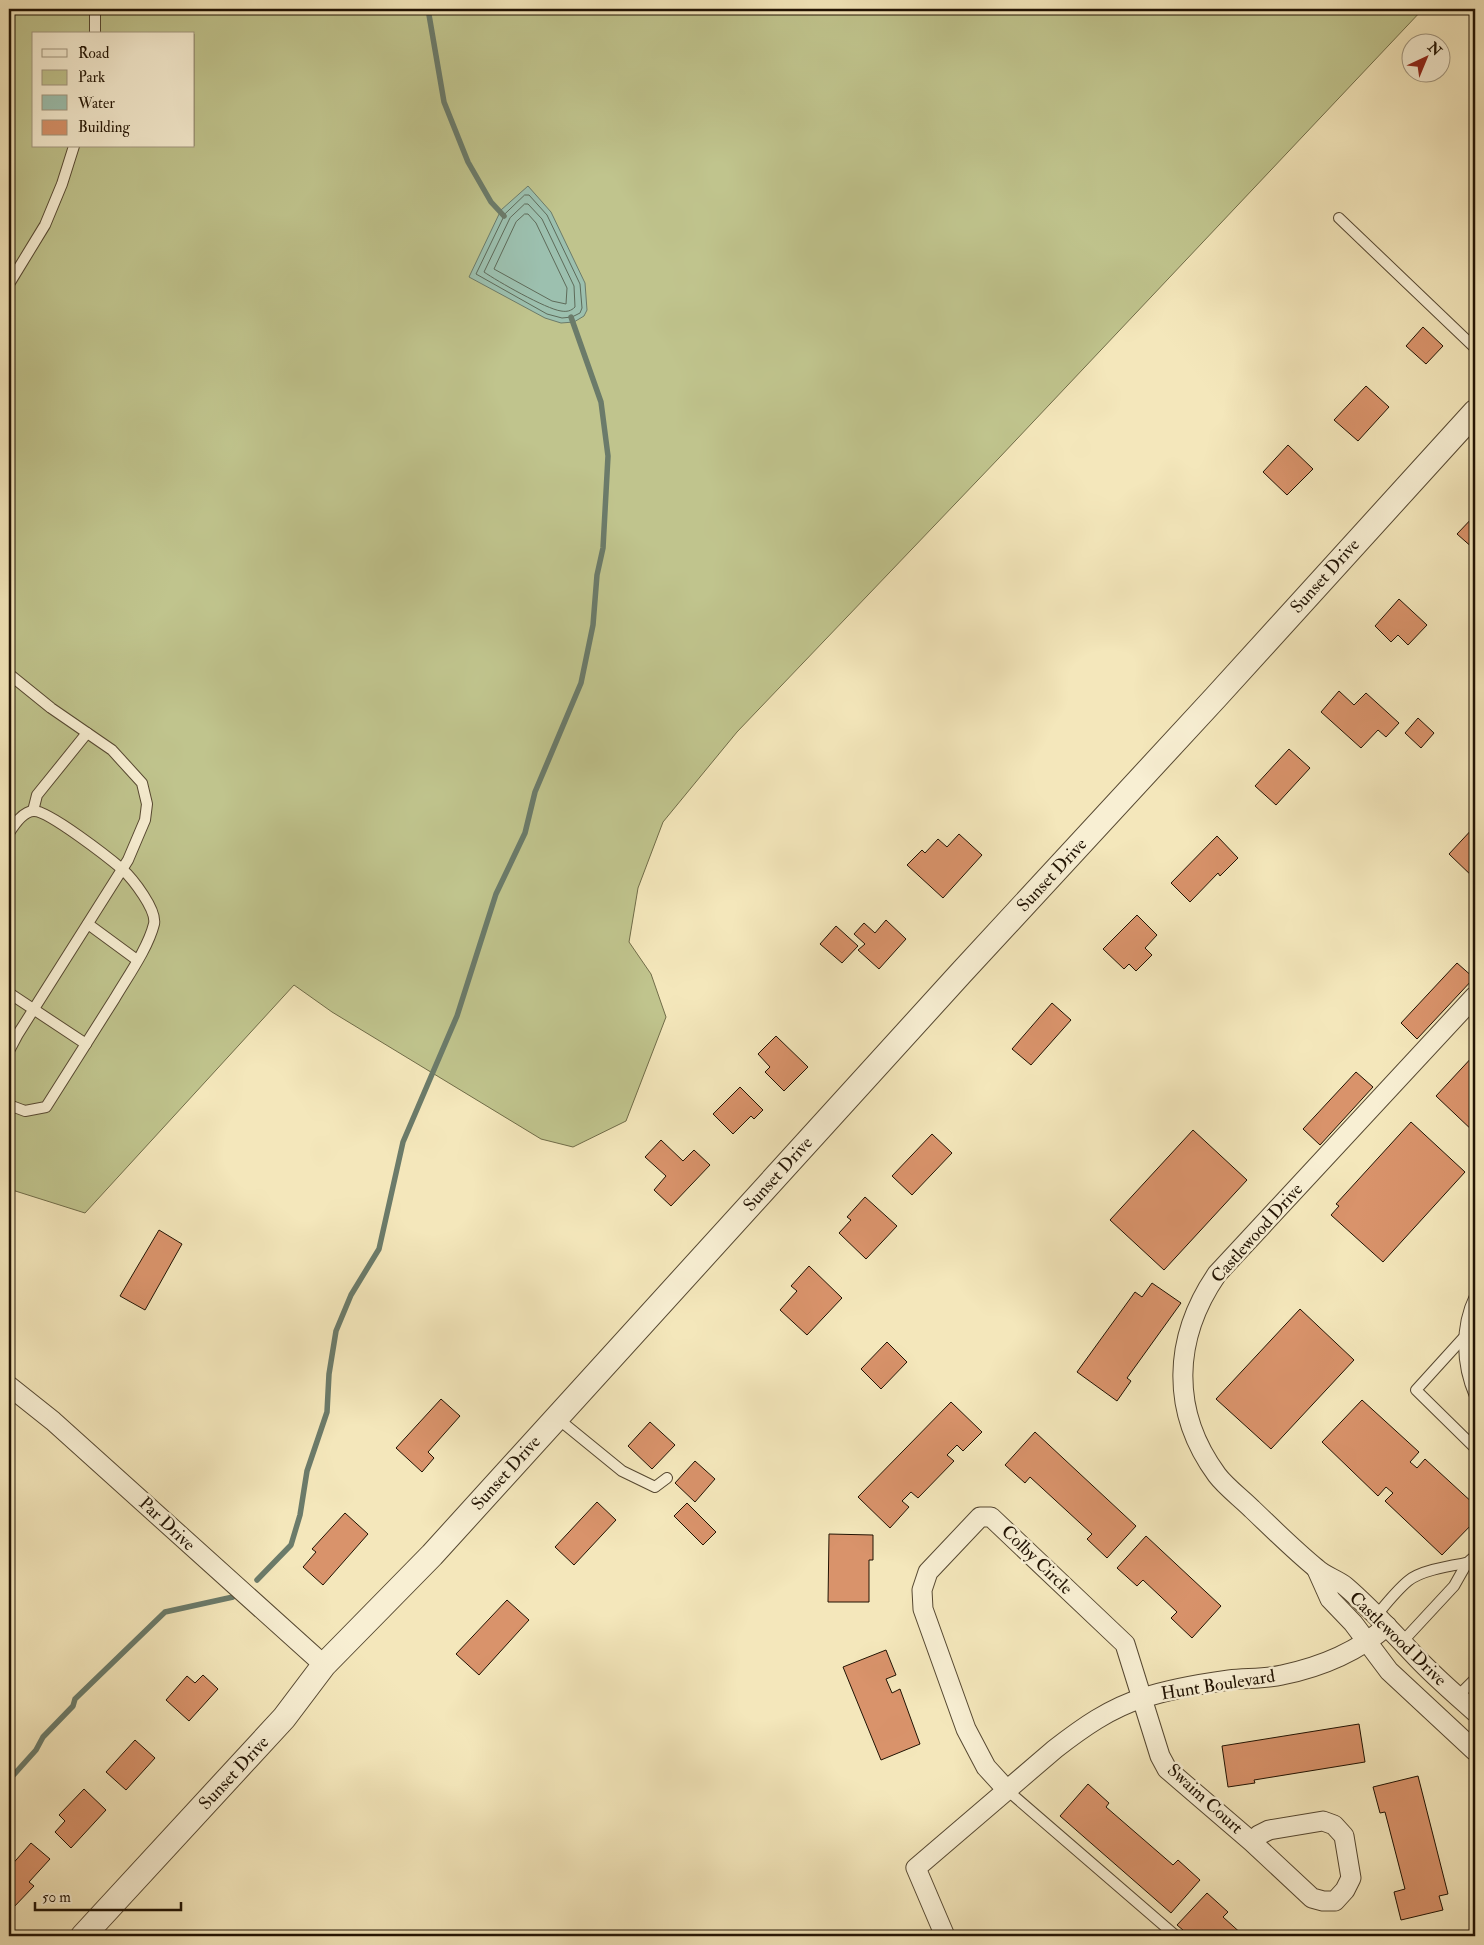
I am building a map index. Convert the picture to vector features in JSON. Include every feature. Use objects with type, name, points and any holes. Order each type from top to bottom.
[{"type":"street","name":"Sunset Drive","points":[[83,1936],[284,1718],[324,1665],[432,1555],[1475,412]]},
{"type":"street","name":"Castlewood Drive","points":[[1475,996],[1224,1267],[1206,1291],[1193,1316],[1183,1369],[1183,1394],[1188,1419],[1200,1448],[1218,1476],[1318,1570],[1343,1585],[1475,1712]]},
{"type":"street","name":"Par Drive","points":[[9,1386],[53,1421],[324,1665]]},
{"type":"street","name":"Colby Circle","points":[[1006,1790],[986,1767],[966,1729],[924,1609],[922,1590],[928,1572],[980,1517],[991,1516],[1125,1644],[1143,1698]]},
{"type":"street","name":"Castlewood Drive","points":[[1318,1570],[1330,1599],[1353,1623],[1389,1671],[1475,1751]]},
{"type":"street","name":"Hunt Boulevard","points":[[945,1936],[916,1868],[1074,1734],[1104,1715],[1143,1698],[1228,1680],[1280,1676],[1343,1655],[1368,1642],[1382,1621]]},
{"type":"street","name":"Swaim Court","points":[[1143,1698],[1160,1756],[1167,1769],[1252,1842],[1312,1898],[1322,1901],[1335,1900],[1345,1890],[1351,1878],[1344,1836],[1334,1825],[1324,1821],[1269,1830],[1259,1835],[1252,1842]]},
{"type":"lane","points":[[95,9],[95,32]]},
{"type":"lane","points":[[9,284],[45,225],[62,184],[73,148]]},
{"type":"lane","points":[[1339,218],[1475,348]]},
{"type":"lane","points":[[9,674],[112,750],[142,783],[147,804],[145,820],[122,869],[9,1051]]},
{"type":"lane","points":[[33,811],[37,795],[87,733]]},
{"type":"lane","points":[[9,833],[24,815],[33,811],[45,815],[66,828],[122,869],[153,911],[154,923],[138,960],[46,1107],[25,1111],[9,1105]]},
{"type":"lane","points":[[88,924],[138,960]]},
{"type":"lane","points":[[9,993],[86,1044]]},
{"type":"lane","points":[[1475,1296],[1468,1312],[1463,1350],[1469,1382],[1475,1396]]},
{"type":"lane","points":[[1465,1336],[1416,1390],[1475,1448]]},
{"type":"lane","points":[[557,1418],[622,1470],[655,1487],[667,1478]]},
{"type":"lane","points":[[1403,1641],[1454,1586],[1467,1563],[1475,1556]]},
{"type":"lane","points":[[1382,1621],[1408,1581],[1448,1566],[1467,1563]]},
{"type":"lane","points":[[1458,1696],[1475,1679]]},
{"type":"lane","points":[[1006,1790],[1176,1936]]},
{"type":"green space","points":[[9,9],[1423,9],[737,732],[663,822],[638,888],[629,942],[651,974],[666,1017],[626,1121],[573,1147],[541,1139],[332,1012],[294,985],[85,1213],[9,1189]]},
{"type":"water","points":[[528,186],[551,212],[585,283],[587,310],[584,316],[574,322],[561,323],[545,318],[469,277],[501,210]]},
{"type":"building","points":[[1423,327],[1443,346],[1426,364],[1406,346]]},
{"type":"building","points":[[1366,386],[1389,407],[1358,441],[1334,420]]},
{"type":"building","points":[[1288,445],[1313,469],[1287,495],[1263,472]]},
{"type":"building","points":[[1475,515],[1475,548],[1474,549],[1457,534]]},
{"type":"building","points":[[1399,599],[1427,625],[1408,645],[1398,635],[1391,642],[1375,626]]},
{"type":"building","points":[[1339,691],[1354,705],[1366,693],[1399,723],[1386,737],[1378,730],[1361,748],[1321,712]]},
{"type":"building","points":[[1418,718],[1434,733],[1421,748],[1405,733]]},
{"type":"building","points":[[1289,749],[1310,768],[1276,805],[1255,786]]},
{"type":"building","points":[[1475,826],[1475,879],[1449,854]]},
{"type":"building","points":[[959,834],[982,855],[943,898],[907,865],[922,850],[925,853],[938,839],[947,847]]},
{"type":"building","points":[[1217,836],[1238,858],[1220,876],[1218,873],[1190,902],[1171,883]]},
{"type":"building","points":[[1137,915],[1157,935],[1145,948],[1152,955],[1136,971],[1129,964],[1124,969],[1103,949]]},
{"type":"building","points":[[886,920],[906,939],[879,969],[858,950],[865,944],[854,934],[864,923],[875,933]]},
{"type":"building","points":[[836,926],[858,946],[842,963],[820,944]]},
{"type":"building","points":[[1457,963],[1474,978],[1417,1039],[1401,1023]]},
{"type":"building","points":[[1052,1003],[1071,1020],[1031,1065],[1012,1049]]},
{"type":"building","points":[[776,1036],[808,1067],[784,1091],[765,1072],[770,1067],[758,1054]]},
{"type":"building","points":[[1475,1054],[1475,1133],[1436,1096]]},
{"type":"building","points":[[1356,1072],[1373,1087],[1320,1145],[1303,1129]]},
{"type":"building","points":[[740,1087],[763,1110],[754,1119],[751,1116],[733,1134],[713,1114]]},
{"type":"building","points":[[1411,1122],[1465,1172],[1383,1262],[1331,1215],[1339,1206],[1336,1204]]},
{"type":"building","points":[[1193,1130],[1247,1180],[1164,1270],[1110,1220]]},
{"type":"building","points":[[932,1134],[952,1153],[912,1195],[892,1176]]},
{"type":"building","points":[[661,1140],[683,1161],[694,1150],[710,1165],[671,1206],[654,1190],[666,1176],[645,1157]]},
{"type":"building","points":[[865,1197],[897,1226],[866,1259],[839,1233],[851,1220],[847,1217]]},
{"type":"building","points":[[159,1230],[182,1244],[145,1310],[120,1296]]},
{"type":"building","points":[[809,1266],[842,1298],[807,1335],[780,1310],[797,1291],[791,1286]]},
{"type":"building","points":[[1152,1283],[1181,1303],[1127,1378],[1131,1381],[1117,1401],[1077,1372],[1135,1292],[1142,1297]]},
{"type":"building","points":[[1300,1309],[1354,1360],[1271,1449],[1216,1399]]},
{"type":"building","points":[[887,1342],[907,1362],[881,1389],[861,1369]]},
{"type":"building","points":[[441,1399],[460,1416],[428,1452],[434,1458],[422,1472],[396,1448]]},
{"type":"building","points":[[1362,1400],[1419,1452],[1410,1462],[1417,1468],[1425,1459],[1475,1505],[1475,1521],[1442,1555],[1385,1501],[1393,1493],[1386,1487],[1378,1496],[1322,1442]]},
{"type":"building","points":[[951,1402],[982,1432],[963,1451],[957,1445],[947,1455],[954,1461],[918,1498],[911,1492],[902,1501],[909,1507],[890,1528],[858,1497]]},
{"type":"building","points":[[650,1422],[675,1445],[652,1469],[628,1446]]},
{"type":"building","points":[[1035,1432],[1136,1526],[1107,1558],[1087,1539],[1092,1534],[1030,1477],[1025,1483],[1005,1465]]},
{"type":"building","points":[[695,1461],[715,1479],[695,1502],[675,1483]]},
{"type":"building","points":[[597,1502],[616,1520],[574,1565],[555,1547]]},
{"type":"building","points":[[687,1503],[716,1532],[703,1545],[674,1516]]},
{"type":"building","points":[[345,1513],[368,1534],[323,1585],[303,1567],[316,1552],[312,1549]]},
{"type":"building","points":[[829,1534],[873,1535],[873,1560],[869,1560],[869,1602],[828,1602]]},
{"type":"building","points":[[1146,1536],[1221,1606],[1192,1638],[1171,1618],[1177,1612],[1143,1580],[1137,1586],[1117,1568]]},
{"type":"building","points":[[507,1600],[529,1620],[479,1675],[456,1654]]},
{"type":"building","points":[[886,1650],[896,1675],[886,1679],[892,1693],[900,1689],[920,1744],[881,1760],[843,1667]]},
{"type":"building","points":[[203,1675],[218,1689],[189,1721],[166,1700],[187,1676],[195,1683]]},
{"type":"building","points":[[1359,1724],[1365,1762],[1254,1780],[1255,1783],[1228,1787],[1222,1746]]},
{"type":"building","points":[[135,1740],[155,1758],[126,1790],[106,1772]]},
{"type":"building","points":[[1418,1776],[1448,1894],[1439,1896],[1443,1910],[1401,1920],[1394,1892],[1405,1889],[1385,1812],[1380,1813],[1373,1787]]},
{"type":"building","points":[[1088,1784],[1109,1803],[1106,1807],[1173,1865],[1178,1860],[1200,1880],[1171,1913],[1060,1816]]},
{"type":"building","points":[[84,1789],[106,1810],[71,1848],[55,1832],[65,1821],[59,1815]]},
{"type":"building","points":[[31,1843],[50,1859],[29,1882],[34,1886],[12,1909],[9,1906],[9,1868]]},
{"type":"building","points":[[1207,1893],[1228,1912],[1223,1917],[1244,1936],[1190,1936],[1177,1925]]},
{"type":"waterway","points":[[428,9],[444,102],[468,162],[491,202],[504,216]]},
{"type":"waterway","points":[[257,1580],[291,1545],[300,1515],[307,1471],[327,1412],[329,1374],[336,1331],[351,1295],[379,1249],[403,1142],[457,1016],[496,894],[525,833],[535,792],[581,683],[593,625],[597,575],[603,548],[608,456],[601,402],[571,317]]},
{"type":"waterway","points":[[9,1780],[36,1750],[43,1737],[73,1706],[75,1699],[165,1612],[233,1597]]}]
